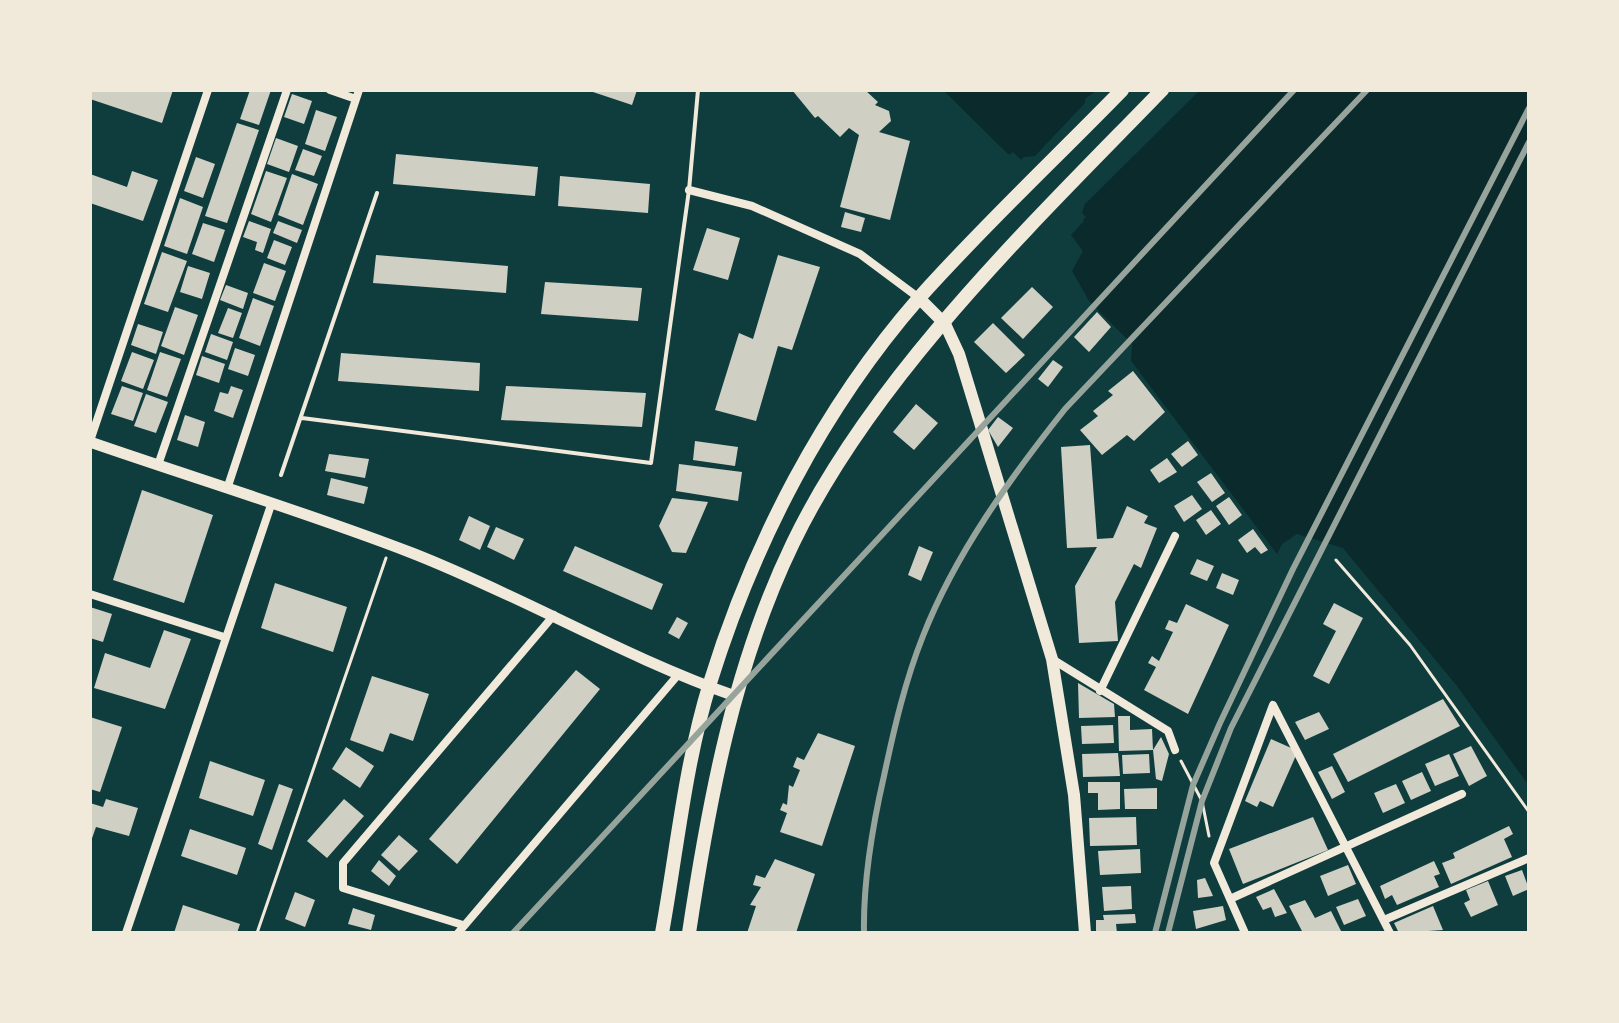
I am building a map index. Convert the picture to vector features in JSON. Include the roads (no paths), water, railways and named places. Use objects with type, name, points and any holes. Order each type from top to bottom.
[{"type":"highway","points":[[662,933],[688,775],[709,687],[766,535],[807,456],[919,298],[1122,90]]},
{"type":"highway","points":[[689,933],[735,696],[793,543],[828,481],[897,381],[1053,203],[1162,90]]},
{"type":"main road","points":[[919,298],[945,324],[959,354],[987,437],[1052,659],[1074,795],[1085,933]]},
{"type":"street","points":[[208,90],[90,442],[390,546],[554,615],[677,676],[735,696]]},
{"type":"street","points":[[158,465],[287,90]]},
{"type":"street","points":[[227,489],[358,94],[330,90]]},
{"type":"street","points":[[689,190],[752,206],[860,254],[919,298]]},
{"type":"street","points":[[126,933],[271,505]]},
{"type":"street","points":[[1100,691],[1175,536]]},
{"type":"street","points":[[90,594],[224,637]]},
{"type":"street","points":[[554,615],[343,863],[343,888],[461,929],[677,676]]},
{"type":"street","points":[[1052,659],[1168,731],[1175,750]]},
{"type":"street","points":[[1245,933],[1214,863],[1273,705],[1390,933]]},
{"type":"street","points":[[1230,899],[1462,794]]},
{"type":"street","points":[[1384,920],[1529,858]]},
{"type":"lane","points":[[302,418],[651,463],[689,190],[698,90]]},
{"type":"lane","points":[[281,475],[377,193]]},
{"type":"water","points":[[943,90],[1529,90],[1529,786],[1457,686],[1343,548],[1297,534],[1282,544],[1277,554],[1131,361],[1132,344],[1089,301],[1072,271],[1083,251],[1071,235],[1084,221],[1013,152],[1009,155]]},
{"type":"railway","points":[[513,933],[1294,90]]},
{"type":"railway","points":[[864,933],[872,835],[900,705],[936,605],[968,546],[1005,489],[1065,409],[1367,90]]},
{"type":"railway","points":[[1155,933],[1193,785],[1220,723],[1293,569],[1529,108]]},
{"type":"railway","points":[[1168,933],[1202,801],[1231,728],[1529,142]]}]
